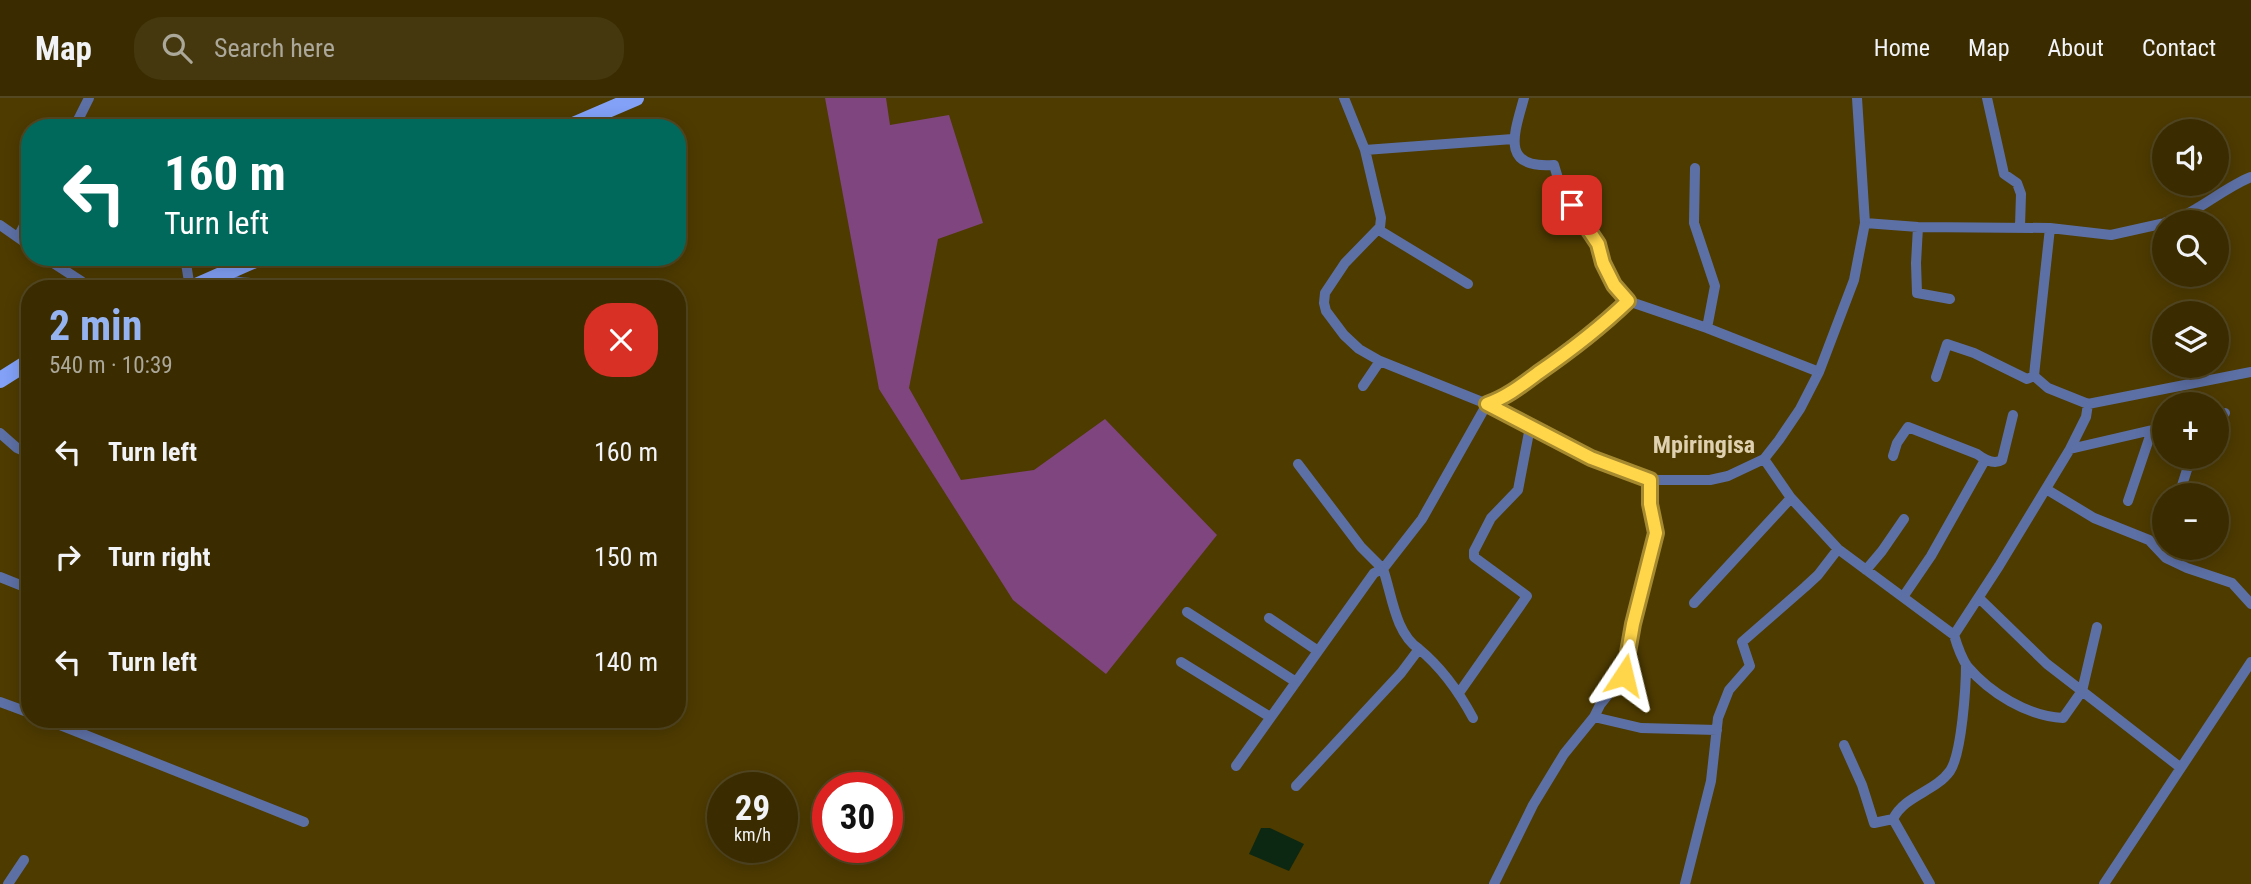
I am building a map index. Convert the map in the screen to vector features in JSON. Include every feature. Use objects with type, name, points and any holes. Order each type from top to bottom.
[{"type":"main road","points":[[587,119],[636,98]]},
{"type":"main road","points":[[210,280],[242,266]]},
{"type":"main road","points":[[0,380],[21,367]]},
{"type":"street","points":[[78,119],[89,98]]},
{"type":"street","points":[[1344,98],[1365,150],[1381,218],[1379,230],[1345,263],[1325,293],[1326,311],[1344,335],[1359,349],[1380,361],[1487,404],[1591,458],[1650,480],[1710,480],[1728,476],[1764,459],[1800,409],[1819,372],[1854,280],[1865,223],[1857,98]]},
{"type":"street","points":[[1524,98],[1513,139],[1517,156],[1531,165],[1554,165],[1560,185],[1598,244],[1603,263],[1614,285],[1628,301],[1707,328],[1819,372]]},
{"type":"street","points":[[1987,98],[2004,174],[2017,183],[2021,194],[2020,226]]},
{"type":"street","points":[[1365,150],[1513,139]]},
{"type":"street","points":[[1695,169],[1694,223],[1715,286],[1707,328]]},
{"type":"street","points":[[2194,210],[2235,183],[2251,177]]},
{"type":"street","points":[[1865,223],[1918,227],[2020,226],[2111,235],[2152,225]]},
{"type":"street","points":[[0,225],[21,239]]},
{"type":"street","points":[[1918,227],[1917,293],[1950,299]]},
{"type":"street","points":[[2034,376],[2050,228]]},
{"type":"street","points":[[1379,230],[1468,284]]},
{"type":"street","points":[[18,237],[21,231]]},
{"type":"street","points":[[58,266],[79,280]]},
{"type":"street","points":[[224,274],[230,280]]},
{"type":"street","points":[[1236,766],[1374,573],[1383,569],[1422,519],[1487,404],[1503,399],[1555,362],[1628,301]]},
{"type":"street","points":[[1937,377],[1947,344],[1974,353],[2027,379],[2034,376]]},
{"type":"street","points":[[1363,386],[1380,361]]},
{"type":"street","points":[[2034,376],[2048,388],[2088,404],[2251,372]]},
{"type":"street","points":[[1954,635],[2070,449],[2086,417],[2088,404]]},
{"type":"street","points":[[1893,456],[1897,443],[1908,427],[1977,454],[1985,460],[1998,462],[2002,460],[2012,415]]},
{"type":"street","points":[[1459,693],[1527,596],[1474,557],[1474,551],[1491,518],[1518,490],[1530,426]]},
{"type":"street","points":[[2070,449],[2152,430]]},
{"type":"street","points":[[2128,501],[2152,430]]},
{"type":"street","points":[[0,433],[21,450]]},
{"type":"street","points":[[1764,459],[1791,498],[1838,549],[1954,635],[1966,664],[2013,704],[2053,718],[2063,718],[2082,691],[2097,627]]},
{"type":"street","points":[[1903,597],[1931,556],[1985,460]]},
{"type":"street","points":[[1298,464],[1361,547],[1383,569],[1397,616],[1410,643],[1431,658],[1459,693],[1473,718]]},
{"type":"street","points":[[1494,884],[1533,805],[1564,754],[1624,675],[1633,624],[1656,533],[1650,504],[1650,480]]},
{"type":"street","points":[[2046,488],[2094,518],[2150,540],[2166,558],[2232,583],[2251,604]]},
{"type":"street","points":[[1694,603],[1791,498]]},
{"type":"street","points":[[1867,570],[1904,519]]},
{"type":"street","points":[[1685,884],[1711,781],[1718,718],[1729,690],[1750,666],[1742,642],[1812,581],[1838,549]]},
{"type":"street","points":[[0,577],[21,585]]},
{"type":"street","points":[[1979,598],[2047,664],[2181,768]]},
{"type":"street","points":[[1187,612],[1296,682]]},
{"type":"street","points":[[1269,618],[1318,651]]},
{"type":"street","points":[[1296,786],[1412,660],[1419,649]]},
{"type":"street","points":[[1181,662],[1270,717]]},
{"type":"street","points":[[2104,884],[2251,662]]},
{"type":"street","points":[[1894,819],[1899,808],[1951,770],[1960,742],[1966,664]]},
{"type":"street","points":[[0,702],[21,710]]},
{"type":"street","points":[[1594,717],[1641,728],[1717,730]]},
{"type":"street","points":[[68,728],[304,821]]},
{"type":"street","points":[[1844,745],[1863,785],[1874,822],[1894,819]]},
{"type":"street","points":[[1894,819],[1930,884]]},
{"type":"street","points":[[8,884],[24,859]]},
{"type":"shaded area","points":[[825,98],[886,98],[890,125],[949,115],[983,223],[938,239],[909,388],[961,480],[1034,470],[1105,419],[1217,535],[1106,674],[1013,600],[879,389]]},
{"type":"shaded area","points":[[1261,828],[1270,828],[1304,844],[1289,871],[1249,854]]},
{"type":"district","name":"Mpiringisa","points":[[1704,445]]},
{"type":"route","points":[[1572,205],[1598,244],[1603,263],[1614,285],[1628,301],[1555,362],[1503,399],[1487,404],[1591,458],[1650,480],[1650,504],[1656,533],[1653,554],[1633,624],[1624,675]]}]
